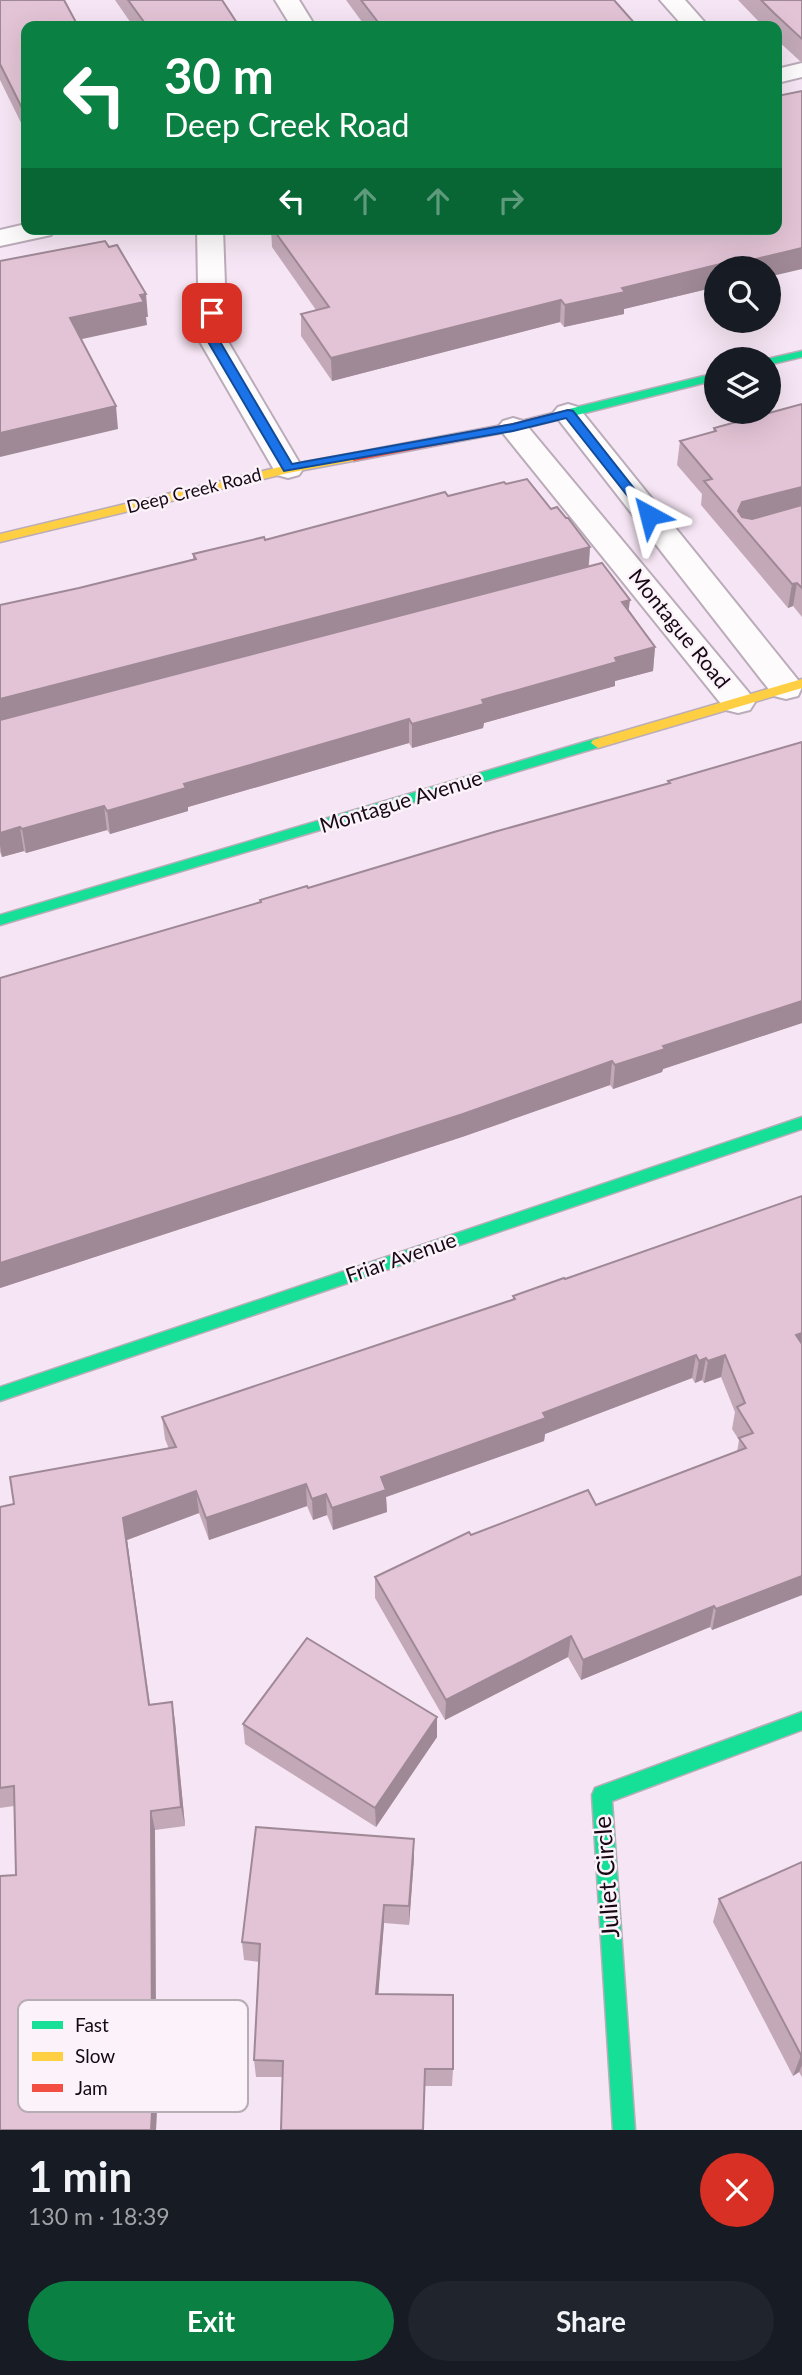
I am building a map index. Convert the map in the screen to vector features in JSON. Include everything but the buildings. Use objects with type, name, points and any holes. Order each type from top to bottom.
[{"type":"street","points":[[287,0],[300,21]]},
{"type":"street","points":[[672,0],[691,21]]},
{"type":"street","points":[[782,75],[802,70]]},
{"type":"street","points":[[0,237],[21,233]]},
{"type":"street","points":[[210,235],[213,340],[288,469]]},
{"type":"street","points":[[781,359],[802,354]]},
{"type":"street","name":"Deep Creek Road","points":[[0,538],[288,469],[513,427],[704,379]]},
{"type":"street","points":[[568,414],[794,685]]},
{"type":"street","name":"Montague Road","points":[[513,427],[738,702]]},
{"type":"street","name":"Montague Avenue","points":[[0,920],[794,685]]},
{"type":"street","name":"Friar Avenue","points":[[0,1394],[802,1123]]},
{"type":"street","name":"Juliet Circle","points":[[624,2130],[602,1795],[802,1721]]},
{"type":"traffic: fast","points":[[781,359],[802,354]]},
{"type":"traffic: fast","points":[[569,413],[704,379]]},
{"type":"traffic: fast","points":[[0,920],[598,743]]},
{"type":"traffic: fast","points":[[0,1394],[802,1123]]},
{"type":"traffic: fast","points":[[624,2130],[602,1795],[802,1721]]},
{"type":"traffic: slow","points":[[0,538],[288,469],[354,457]]},
{"type":"traffic: slow","points":[[598,743],[802,683]]},
{"type":"traffic: jam","points":[[354,457],[513,427],[569,413]]},
{"type":"route","points":[[212,313],[213,340],[288,469],[513,427],[568,414],[649,515]]}]
